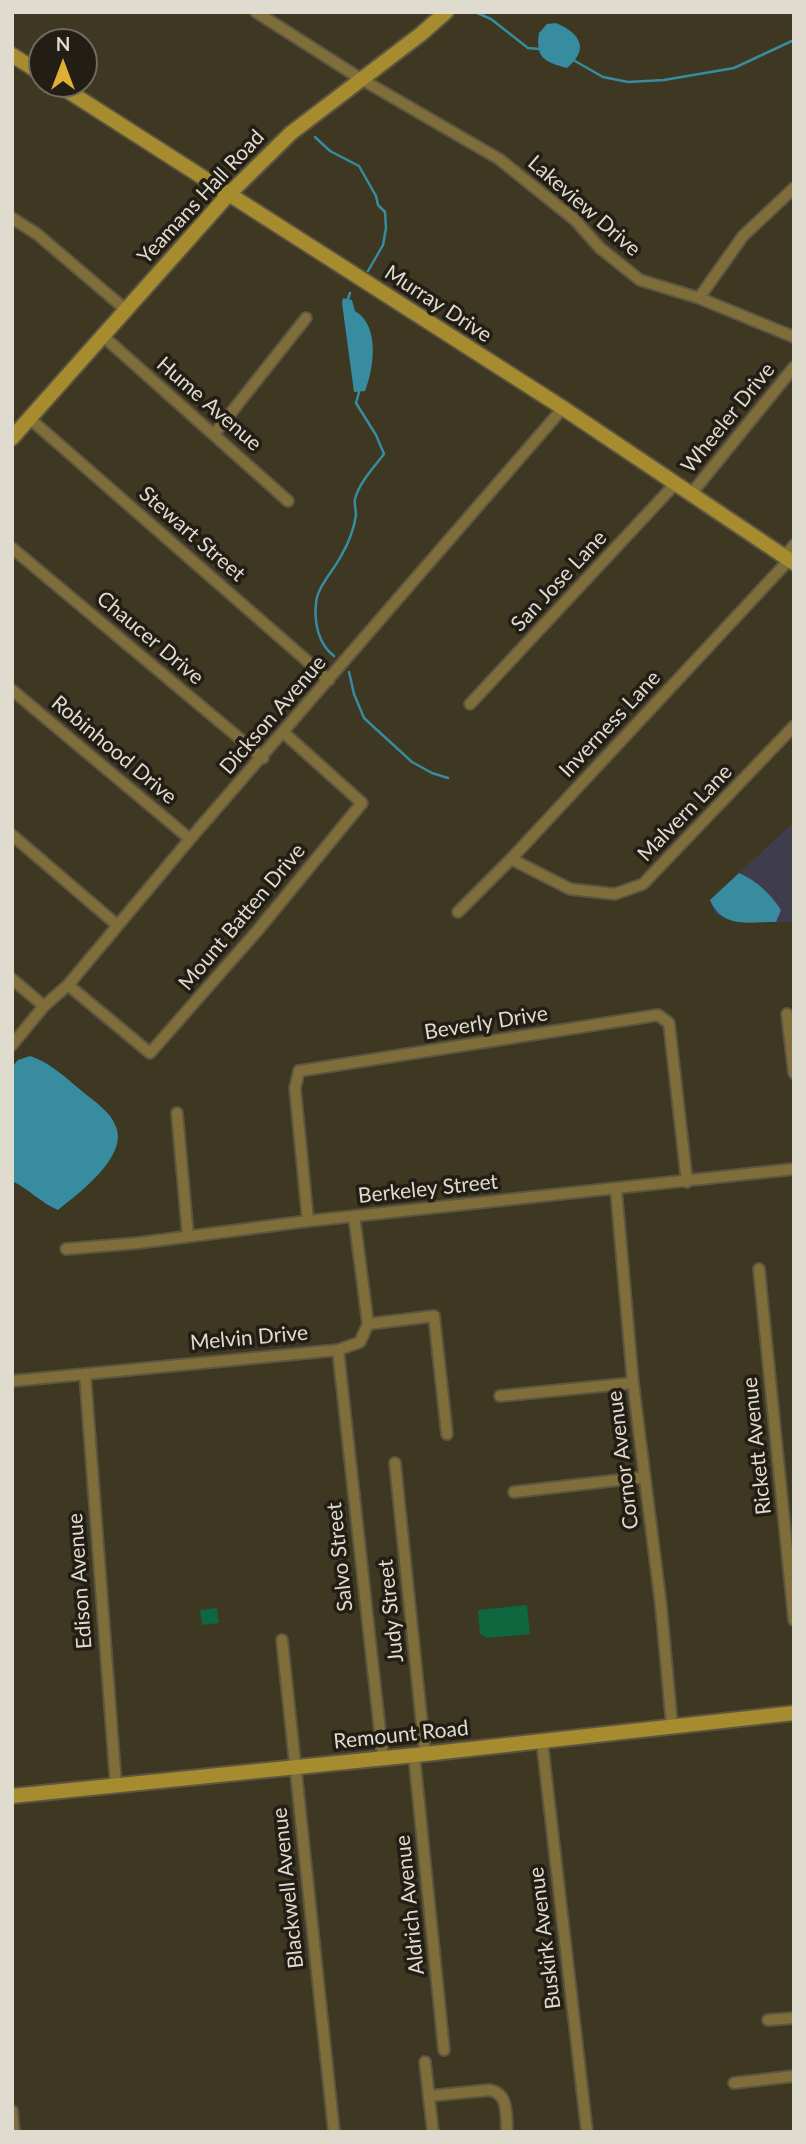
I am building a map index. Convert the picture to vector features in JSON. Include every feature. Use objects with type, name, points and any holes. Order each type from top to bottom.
[{"type":"street","name":"Lakeview Drive","points":[[256,12],[361,79],[499,159],[575,220],[600,248],[640,280],[699,298],[794,337]]},
{"type":"street","name":"Yeamans Hall Road","points":[[19,425],[103,336],[228,195],[291,133],[446,12]]},
{"type":"street","points":[[12,55],[28,65]]},
{"type":"street","name":"Murray Drive","points":[[79,98],[790,556]]},
{"type":"street","points":[[699,298],[743,236],[794,188]]},
{"type":"street","points":[[12,218],[37,234],[125,309]]},
{"type":"street","points":[[215,433],[306,318]]},
{"type":"street","name":"Hume Avenue","points":[[103,336],[215,433],[288,501]]},
{"type":"street","name":"Wheeler Drive","points":[[691,494],[794,367]]},
{"type":"street","name":"Dickson Avenue","points":[[12,1045],[44,1006],[68,985],[190,839],[263,758],[563,408]]},
{"type":"street","name":"Stewart Street","points":[[19,425],[329,680]]},
{"type":"street","name":"San Jose Lane","points":[[470,704],[676,483]]},
{"type":"street","name":"Chaucer Drive","points":[[12,548],[263,758]]},
{"type":"street","name":"Inverness Lane","points":[[458,912],[511,859],[790,556]]},
{"type":"street","name":"Robinhood Drive","points":[[12,690],[190,839]]},
{"type":"street","name":"Malvern Lane","points":[[511,859],[570,890],[615,894],[643,884],[794,726]]},
{"type":"street","name":"Mount Batten Drive","points":[[68,985],[150,1053],[258,930],[362,803],[284,733]]},
{"type":"street","points":[[12,835],[117,925]]},
{"type":"street","points":[[12,979],[44,1006]]},
{"type":"street","points":[[787,1014],[794,1073]]},
{"type":"street","name":"Beverly Drive","points":[[308,1221],[295,1088],[299,1071],[658,1015],[668,1023],[687,1182]]},
{"type":"street","points":[[177,1113],[188,1236]]},
{"type":"street","name":"Berkeley Street","points":[[66,1249],[794,1169]]},
{"type":"street","name":"Cornor Avenue","points":[[616,1189],[633,1383],[661,1606],[672,1726]]},
{"type":"street","points":[[354,1216],[368,1324],[434,1316],[447,1434]]},
{"type":"street","name":"Rickett Avenue","points":[[759,1269],[794,1620]]},
{"type":"street","name":"Melvin Drive","points":[[12,1381],[338,1350],[360,1342],[368,1324]]},
{"type":"street","name":"Salvo Street","points":[[338,1350],[383,1759]]},
{"type":"street","name":"Edison Avenue","points":[[85,1374],[116,1786]]},
{"type":"street","points":[[500,1396],[633,1383]]},
{"type":"street","name":"Judy Street","points":[[395,1463],[419,1755]]},
{"type":"street","points":[[514,1492],[645,1477]]},
{"type":"street","name":"Blackwell Avenue","points":[[282,1640],[334,2132]]},
{"type":"street","name":"Remount Road","points":[[12,1796],[383,1759],[794,1713]]},
{"type":"street","name":"Buskirk Avenue","points":[[545,1740],[543,1750],[587,2132]]},
{"type":"street","name":"Aldrich Avenue","points":[[419,1755],[444,2050]]},
{"type":"street","points":[[768,2020],[794,2018]]},
{"type":"street","points":[[425,2063],[433,2132]]},
{"type":"street","points":[[734,2083],[794,2076]]},
{"type":"street","points":[[429,2096],[496,2091],[504,2100],[507,2132]]},
{"type":"street","points":[[12,2111],[15,2132]]},
{"type":"shaded area","points":[[794,822],[794,922],[738,922],[724,919],[715,913],[710,900]]},
{"type":"green space","points":[[527,1605],[530,1634],[487,1638],[480,1634],[478,1610]]},
{"type":"green space","points":[[217,1608],[219,1623],[202,1625],[200,1610]]},
{"type":"water","points":[[556,23],[571,32],[579,42],[578,54],[567,68],[547,61],[540,53],[539,33],[547,24]]},
{"type":"water","points":[[343,298],[352,300],[355,311],[363,318],[372,337],[371,371],[365,391],[354,392]]},
{"type":"water","points":[[739,873],[757,884],[777,904],[781,910],[776,922],[738,922],[729,920],[715,909],[710,900]]},
{"type":"water","points":[[30,1056],[64,1076],[97,1104],[116,1127],[118,1139],[108,1162],[88,1185],[58,1210],[12,1181],[12,1067],[18,1060]]},
{"type":"waterway","points":[[475,12],[491,19],[528,48],[539,49]]},
{"type":"waterway","points":[[575,61],[603,77],[628,82],[664,80],[734,68],[794,40]]},
{"type":"waterway","points":[[315,137],[330,151],[359,166],[376,196],[378,205],[385,212],[383,245],[368,271]]},
{"type":"waterway","points":[[348,299],[350,293]]},
{"type":"waterway","points":[[334,656],[324,645],[318,632],[317,597],[344,551],[354,526],[357,493],[384,454],[376,435],[356,403],[359,392]]},
{"type":"waterway","points":[[349,672],[364,718],[412,762],[448,778]]}]
